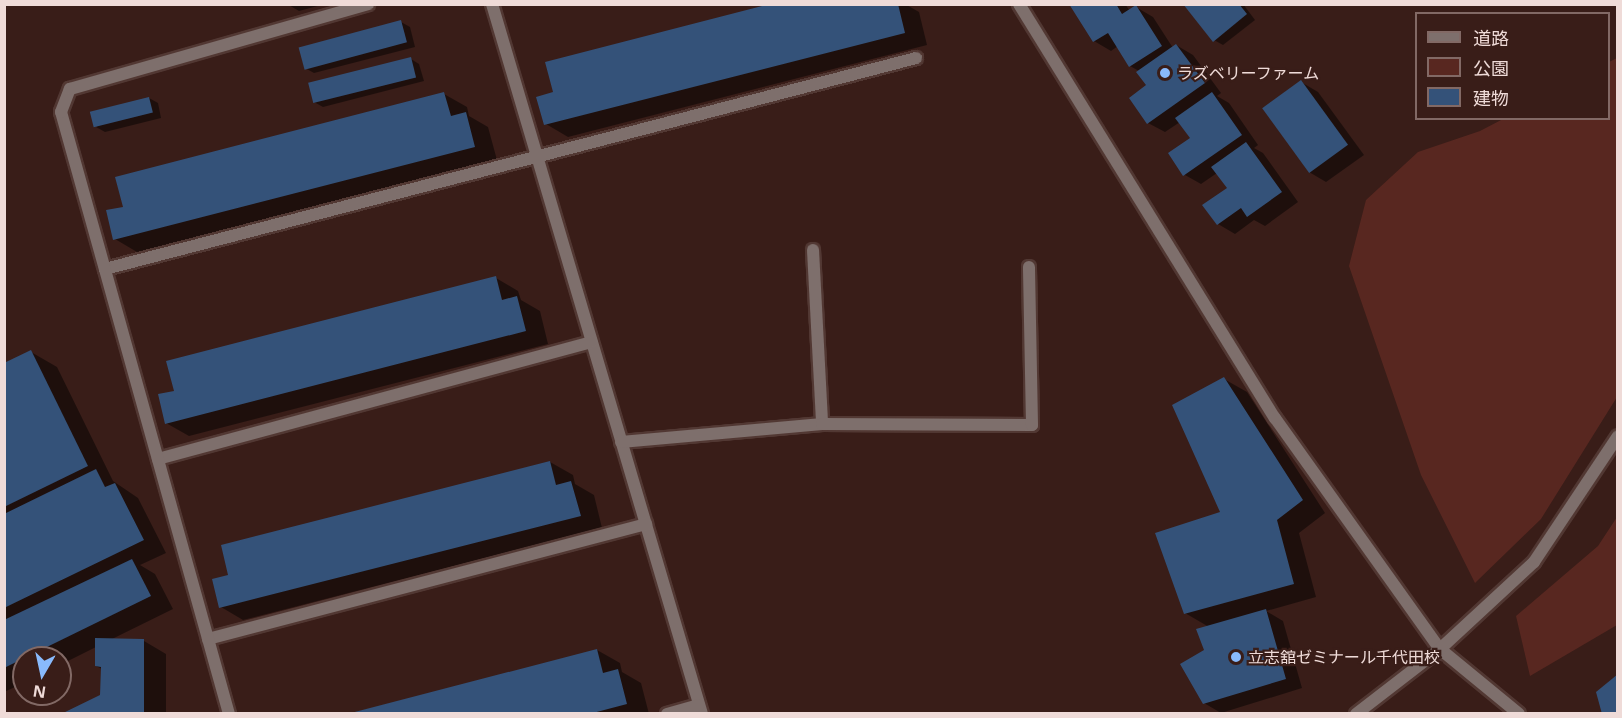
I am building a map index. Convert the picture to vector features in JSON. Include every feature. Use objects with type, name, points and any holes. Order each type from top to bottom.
[{"type":"street","points":[[229,714],[61,112],[70,89],[368,4]]},
{"type":"street","points":[[492,4],[700,710],[667,714]]},
{"type":"street","points":[[1019,4],[1275,418],[1440,649],[1519,714]]},
{"type":"street","points":[[105,270],[916,58]]},
{"type":"street","points":[[813,250],[822,424]]},
{"type":"street","points":[[621,442],[822,424],[1032,425],[1029,267]]},
{"type":"street","points":[[158,459],[592,342]]},
{"type":"street","points":[[1356,714],[1440,649],[1534,562],[1617,436]]},
{"type":"street","points":[[208,639],[646,524]]},
{"type":"green space","points":[[1617,58],[1617,397],[1541,519],[1475,583],[1421,475],[1349,266],[1366,200],[1418,152],[1480,131],[1501,120],[1610,120],[1610,62]]},
{"type":"green space","points":[[1617,517],[1617,625],[1530,676],[1516,616],[1598,546]]},
{"type":"building","points":[[770,4],[898,4],[905,33],[544,125],[536,97],[553,92],[545,62]]},
{"type":"building","points":[[1069,4],[1116,4],[1122,14],[1136,5],[1162,46],[1129,67],[1108,33],[1093,42]]},
{"type":"building","points":[[1183,4],[1239,4],[1247,14],[1213,42]]},
{"type":"building","points":[[401,20],[407,42],[305,70],[299,47]]},
{"type":"building","points":[[1176,44],[1205,83],[1147,124],[1129,98],[1146,85],[1136,72]]},
{"type":"building","points":[[411,57],[416,77],[313,103],[308,83]]},
{"type":"building","points":[[1301,80],[1348,145],[1309,173],[1262,108]]},
{"type":"building","points":[[444,92],[451,116],[466,112],[475,147],[113,240],[106,210],[123,207],[115,177]]},
{"type":"building","points":[[1212,92],[1242,135],[1183,176],[1168,153],[1190,138],[1175,118]]},
{"type":"building","points":[[149,97],[153,113],[94,127],[90,112]]},
{"type":"building","points":[[1246,142],[1282,192],[1247,217],[1241,208],[1217,225],[1202,205],[1227,188],[1211,167]]},
{"type":"building","points":[[496,276],[502,300],[517,296],[526,331],[165,424],[158,394],[174,391],[166,361]]},
{"type":"building","points":[[31,350],[88,466],[4,507],[4,363]]},
{"type":"building","points":[[1224,377],[1303,500],[1277,520],[1294,584],[1184,614],[1155,533],[1220,512],[1172,405]]},
{"type":"building","points":[[550,461],[556,485],[571,481],[581,516],[219,608],[212,579],[228,575],[221,545]]},
{"type":"building","points":[[96,469],[105,487],[115,483],[144,540],[4,608],[4,514]]},
{"type":"building","points":[[132,559],[151,596],[49,646],[12,646],[12,664],[4,668],[4,620]]},
{"type":"building","name":"立志舘ゼミナール千代田校","points":[[1266,609],[1286,679],[1203,704],[1180,664],[1204,650],[1196,629]]},
{"type":"building","points":[[95,638],[144,639],[144,714],[61,714],[100,695],[101,667],[95,666]]},
{"type":"building","points":[[597,649],[603,673],[618,669],[627,704],[589,714],[347,714]]},
{"type":"building","points":[[1618,674],[1618,714],[1602,714],[1596,692]]},
{"type":"place","name":"ラズベリーファーム","points":[[1165,73]]},
{"type":"place","name":"立志舘ゼミナール千代田校","points":[[1236,657]]}]
